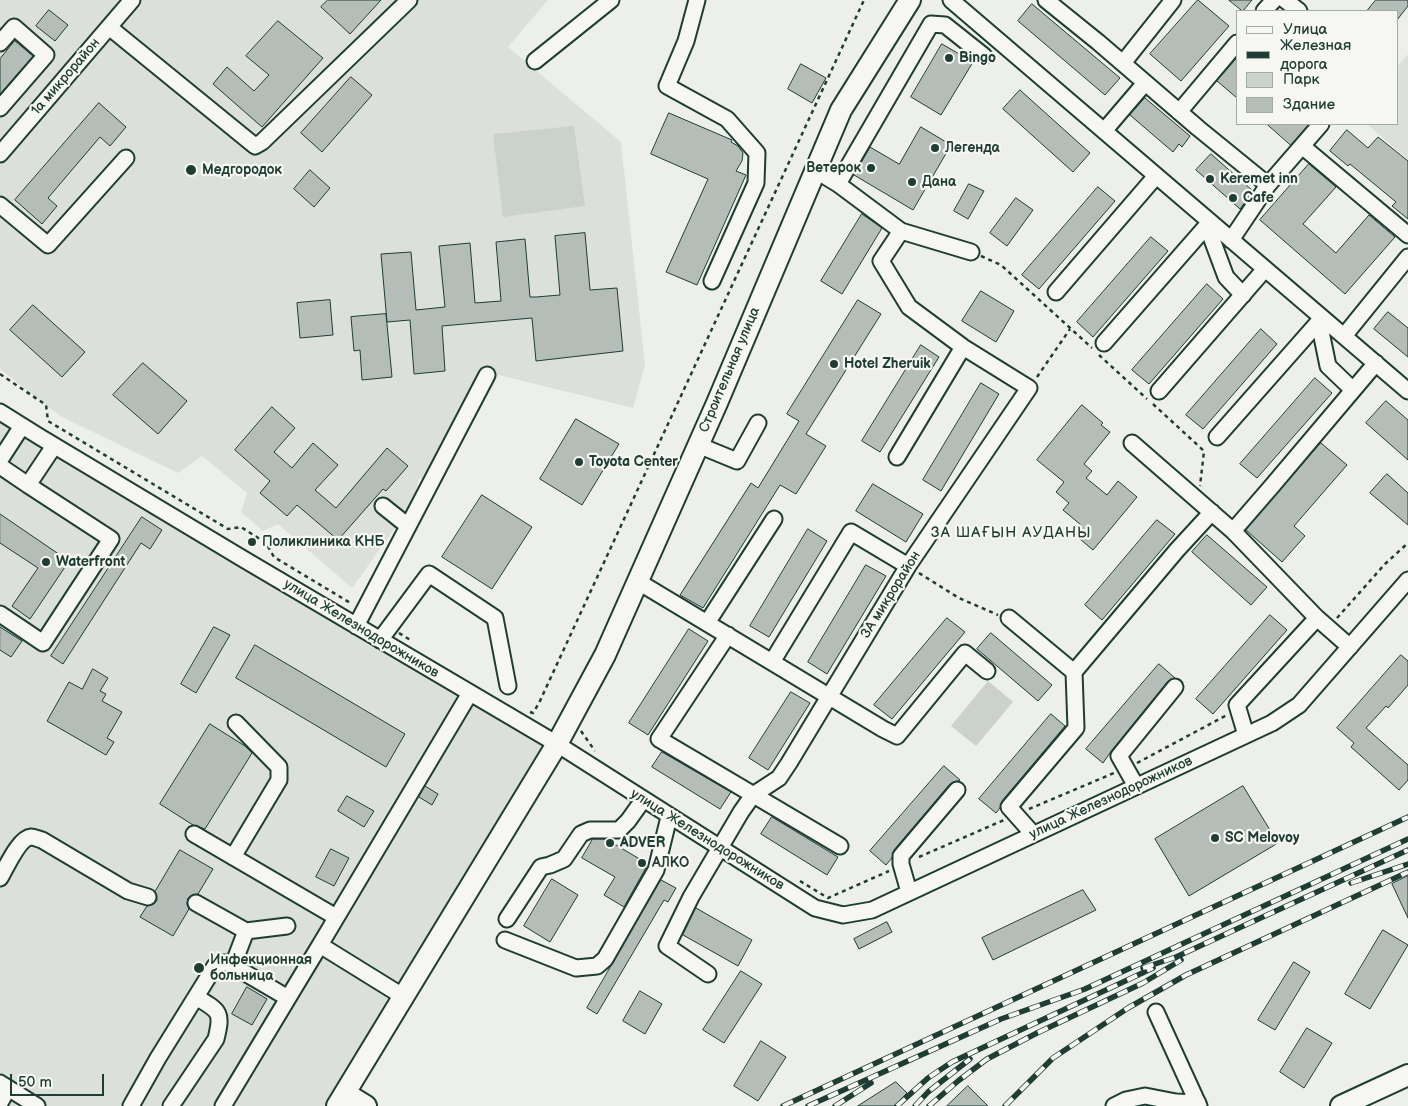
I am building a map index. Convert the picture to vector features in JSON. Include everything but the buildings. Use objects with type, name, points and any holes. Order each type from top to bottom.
[{"type":"main road","name":"Строительная улица","points":[[341,1100],[557,744],[605,655],[841,110],[910,0]]},
{"type":"main road","points":[[1341,1106],[1408,1075]]},
{"type":"main road","points":[[341,1100],[366,1106]]},
{"type":"street","name":"1а микрорайон","points":[[0,154],[132,0]]},
{"type":"street","points":[[109,27],[255,146],[262,142],[408,0]]},
{"type":"street","points":[[535,62],[611,0]]},
{"type":"street","points":[[698,0],[686,41],[667,86],[727,119],[757,153],[756,183],[712,281]]},
{"type":"street","points":[[951,0],[1104,130],[1208,224],[1231,240],[1265,269],[1320,320],[1344,336],[1408,391]]},
{"type":"street","points":[[1046,0],[1268,185]]},
{"type":"street","points":[[1123,63],[1173,0]]},
{"type":"street","points":[[1265,10],[1274,0]]},
{"type":"street","points":[[1285,0],[1298,10]]},
{"type":"street","points":[[838,184],[931,24],[945,25],[984,56]]},
{"type":"street","points":[[0,43],[14,27],[46,55],[0,108]]},
{"type":"street","points":[[1179,112],[1236,45]]},
{"type":"street","points":[[1104,130],[1145,83]]},
{"type":"street","points":[[1231,240],[1268,185],[1320,125]]},
{"type":"street","points":[[1302,146],[1408,235]]},
{"type":"street","points":[[0,205],[48,246],[126,158]]},
{"type":"street","points":[[815,170],[838,184],[901,231],[971,252]]},
{"type":"street","points":[[1056,292],[1156,176]]},
{"type":"street","points":[[1208,224],[1226,277],[1243,295]]},
{"type":"street","points":[[1104,343],[1208,224]]},
{"type":"street","points":[[901,231],[881,260],[908,307],[963,347],[1029,388]]},
{"type":"street","points":[[1344,336],[1408,257]]},
{"type":"street","points":[[1159,391],[1265,269]]},
{"type":"street","points":[[1320,320],[1328,366],[1353,390]]},
{"type":"street","points":[[1217,437],[1320,320]]},
{"type":"street","points":[[897,457],[963,347]]},
{"type":"street","points":[[1233,530],[1376,363]]},
{"type":"street","points":[[356,626],[487,375]]},
{"type":"street","name":"3А микрорайон","points":[[708,974],[667,946],[669,938],[691,897],[753,795],[779,778],[908,566],[1029,388]]},
{"type":"street","name":"улица Железнодорожников","points":[[0,412],[54,446],[557,744],[815,908],[843,916],[872,910],[1272,723],[1299,705],[1407,583]]},
{"type":"street","points":[[698,444],[736,461],[758,423]]},
{"type":"street","points":[[0,460],[22,426]]},
{"type":"street","points":[[1132,443],[1233,530],[1323,623],[1350,647]]},
{"type":"street","points":[[28,485],[54,446]]},
{"type":"street","points":[[0,466],[111,540],[43,643],[0,614]]},
{"type":"street","points":[[383,506],[408,526]]},
{"type":"street","points":[[1033,834],[1009,807],[1076,728],[1074,672],[1177,550],[1212,512]]},
{"type":"street","points":[[707,623],[774,519]]},
{"type":"street","points":[[772,662],[851,532],[908,566]]},
{"type":"street","points":[[380,640],[429,574],[495,618],[508,686]]},
{"type":"street","points":[[637,581],[897,736],[966,653],[987,671]]},
{"type":"street","points":[[1009,618],[1074,672]]},
{"type":"street","points":[[1246,735],[1237,704],[1323,623]]},
{"type":"street","points":[[728,635],[659,739],[840,846]]},
{"type":"street","points":[[1136,786],[1119,756],[1175,687]]},
{"type":"street","points":[[223,1106],[470,693]]},
{"type":"street","points":[[233,857],[279,780],[279,767],[236,723]]},
{"type":"street","points":[[909,892],[900,860],[903,852],[957,790]]},
{"type":"street","points":[[507,919],[541,867],[550,866],[564,859],[581,834],[590,830],[619,830],[628,822],[643,800]]},
{"type":"street","points":[[505,940],[576,968],[597,966],[605,959],[656,870],[670,817]]},
{"type":"street","points":[[194,834],[336,917]]},
{"type":"street","points":[[0,878],[20,845],[26,838],[32,836],[42,840],[128,891],[148,897]]},
{"type":"street","points":[[196,903],[246,931],[287,926]]},
{"type":"street","points":[[233,965],[246,931]]},
{"type":"street","points":[[320,945],[404,997]]},
{"type":"street","points":[[131,1106],[158,1058],[215,966],[222,962],[233,965],[288,998]]},
{"type":"street","points":[[171,1106],[216,1039],[219,1026],[220,1016],[217,1011],[196,997]]},
{"type":"street","points":[[1156,1012],[1198,1105]]},
{"type":"street","points":[[0,1103],[4,1086],[37,1106]]},
{"type":"street","points":[[1114,1106],[1126,1100],[1145,1096],[1198,1105]]},
{"type":"path","points":[[525,710],[533,712],[539,703],[864,0]]},
{"type":"path","points":[[971,252],[1001,264],[1204,451],[1198,500]]},
{"type":"path","points":[[1029,388],[1070,329]]},
{"type":"path","points":[[0,374],[46,405],[48,421],[228,528],[240,527],[266,543],[274,557],[364,612]]},
{"type":"path","points":[[1323,623],[1408,543]]},
{"type":"path","points":[[908,566],[959,598],[984,610],[1009,618]]},
{"type":"path","points":[[390,628],[415,643]]},
{"type":"path","points":[[795,878],[828,898],[1126,768],[1238,708]]},
{"type":"path","points":[[581,732],[596,752]]},
{"type":"shaded area","name":"Медгородок","points":[[0,0],[548,0],[508,47],[621,142],[645,365],[633,408],[499,375],[439,485],[419,478],[413,503],[352,588],[278,524],[263,531],[241,512],[247,493],[202,456],[178,473],[60,416],[0,369]]},
{"type":"shaded area","points":[[1408,54],[1408,160],[1368,125],[1398,125],[1398,66]]},
{"type":"shaded area","points":[[0,412],[557,744],[337,1106],[0,1106]]},
{"type":"green space","points":[[574,126],[585,206],[503,217],[493,134]]},
{"type":"green space","points":[[988,681],[1013,702],[976,746],[951,726]]},
{"type":"railway","points":[[783,1106],[1408,817]]},
{"type":"railway","points":[[808,1106],[1001,1019],[1085,989],[1408,839]]},
{"type":"railway","points":[[1143,968],[1176,957],[1408,850]]},
{"type":"railway","points":[[1351,883],[1408,864]]},
{"type":"railway","points":[[1005,1106],[1053,1058],[1128,1008],[1186,975],[1408,872]]},
{"type":"railway","points":[[929,1106],[987,1059],[1143,983],[1181,960]]},
{"type":"railway","points":[[897,1106],[928,1078],[952,1062],[1153,968]]},
{"type":"railway","points":[[915,1106],[928,1092],[970,1059]]},
{"type":"railway","points":[[835,1106],[871,1083]]},
{"type":"place","name":"Bingo","points":[[949,58]]},
{"type":"place","name":"Легенда","points":[[935,148]]},
{"type":"place","name":"Ветерок","points":[[871,168]]},
{"type":"place","name":"Медгородок","points":[[191,170]]},
{"type":"place","name":"Keremet inn","points":[[1210,179]]},
{"type":"place","name":"Дана","points":[[912,182]]},
{"type":"place","name":"Cafe","points":[[1233,198]]},
{"type":"place","name":"Hotel Zheruik","points":[[834,364]]},
{"type":"place","name":"Toyota Center","points":[[579,462]]},
{"type":"place","name":"Поликлиника КНБ","points":[[252,542]]},
{"type":"place","name":"Waterfront","points":[[46,562]]},
{"type":"place","name":"SC Melovoy","points":[[1215,838]]},
{"type":"place","name":"ADVER","points":[[610,843]]},
{"type":"place","name":"АЛКО","points":[[642,863]]},
{"type":"place","name":"Инфекционная больница","points":[[199,968]]},
{"type":"district","name":"3А ШАҒЫН АУДАНЫ","points":[[1011,533]]}]
